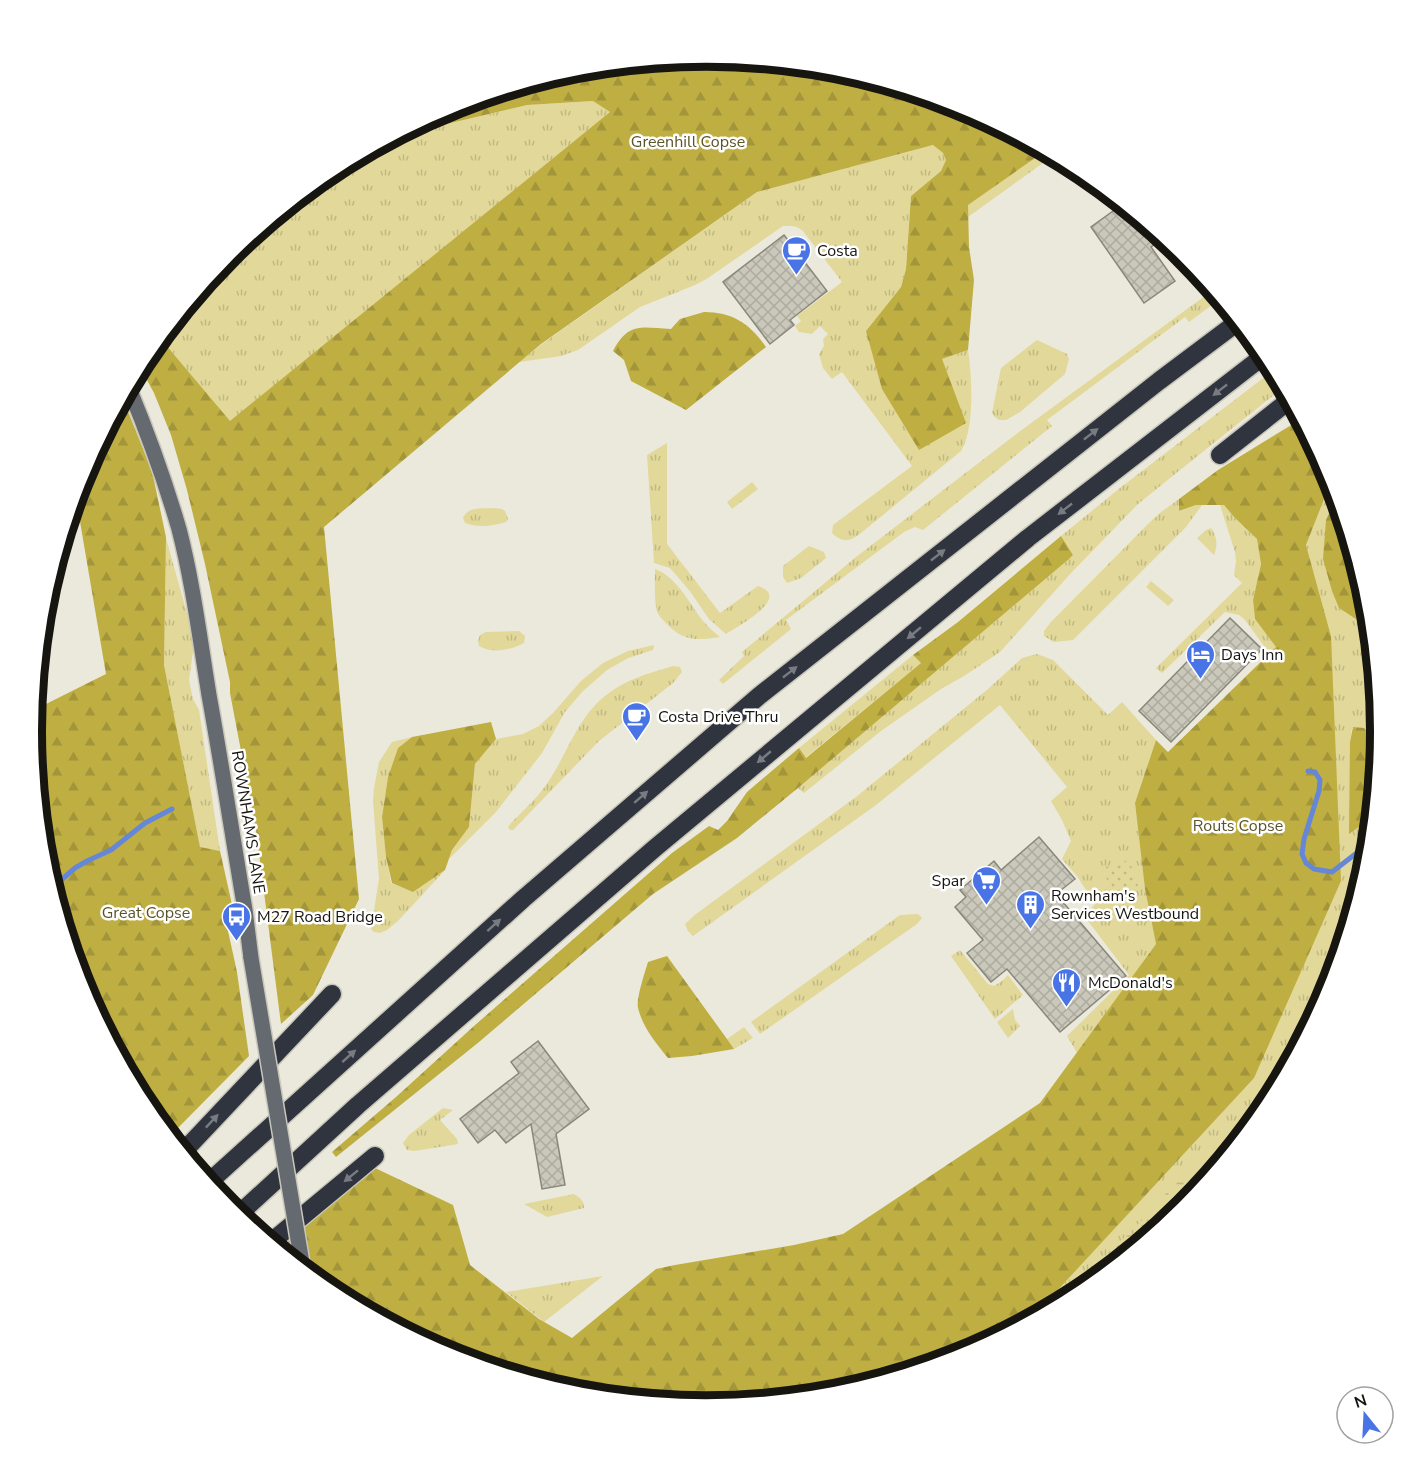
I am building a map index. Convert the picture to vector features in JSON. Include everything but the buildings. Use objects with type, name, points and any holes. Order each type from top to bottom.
[{"type":"highway","points":[[214,1177],[523,899],[759,696],[1149,388],[1233,326]]},
{"type":"highway","points":[[244,1208],[358,1105],[664,840],[1028,538],[1258,360]]},
{"type":"highway","points":[[1220,455],[1285,404]]},
{"type":"highway","points":[[188,1147],[332,994]]},
{"type":"highway","points":[[276,1238],[375,1156]]},
{"type":"street","name":"ROWNHAMS LANE","points":[[133,397],[166,486],[179,531],[197,618],[301,1258]]},
{"type":"green space","name":"Greenhill Copse","points":[[663,68],[750,68],[836,80],[920,102],[961,118],[1038,156],[968,205],[969,247],[974,280],[968,350],[942,359],[966,423],[919,450],[882,389],[866,331],[901,287],[906,269],[911,196],[941,171],[946,160],[943,153],[933,145],[757,192],[541,344],[324,527],[359,899],[313,995],[281,1024],[256,830],[230,693],[230,682],[187,490],[171,435],[145,376],[166,345],[230,421],[610,112],[593,101],[527,105],[431,128],[493,102],[577,80]]},
{"type":"green space","points":[[593,101],[611,112],[230,422],[166,345],[207,293],[268,232],[302,204],[374,156],[431,128],[527,105]]},
{"type":"green space","points":[[933,145],[943,153],[946,160],[941,171],[911,196],[906,269],[901,287],[866,331],[942,359],[968,350],[971,373],[969,429],[961,451],[853,538],[843,540],[836,536],[832,533],[833,525],[912,466],[842,372],[832,379],[823,368],[819,354],[824,346],[823,339],[828,334],[820,326],[812,334],[799,332],[795,326],[801,321],[797,316],[842,282],[803,231],[798,228],[783,226],[708,278],[640,307],[578,350],[561,356],[519,362],[757,192]]},
{"type":"green space","points":[[1038,156],[1046,161],[968,217],[968,204]]},
{"type":"green space","points":[[1207,294],[1214,303],[1189,322],[1185,317],[1047,420],[1052,426],[923,530],[915,527],[904,532],[786,620],[791,629],[723,684],[719,680],[744,656],[742,652],[856,557],[1023,429]]},
{"type":"green space","points":[[704,312],[724,314],[740,321],[754,332],[766,347],[686,410],[631,381],[624,360],[613,351],[625,335],[637,328],[671,329],[680,319]]},
{"type":"green space","points":[[1037,340],[1067,354],[1069,359],[1065,374],[1020,412],[1006,420],[999,420],[992,413],[1001,368]]},
{"type":"green space","points":[[1267,375],[1278,392],[1138,504],[1072,572],[1000,652],[941,689],[881,731],[804,793],[798,788],[1069,559],[1073,555],[1061,536]]},
{"type":"green space","name":"Great Copse","points":[[127,408],[152,471],[166,537],[164,665],[200,847],[220,851],[231,900],[234,919],[228,931],[237,972],[249,1056],[175,1131],[131,1064],[93,986],[77,945],[65,903],[48,818],[43,775],[43,706],[106,674],[79,514],[93,477]]},
{"type":"green space","name":"Routs Copse","points":[[1294,423],[1326,493],[1306,545],[1331,636],[1341,881],[1254,1078],[1054,1294],[1006,1324],[961,1345],[920,1361],[878,1373],[836,1383],[750,1395],[663,1395],[577,1383],[493,1361],[452,1345],[374,1307],[337,1284],[283,1243],[375,1168],[453,1205],[470,1265],[539,1319],[572,1338],[656,1269],[843,1234],[1040,1103],[1156,944],[1145,889],[1135,803],[1156,740],[1168,752],[1276,647],[1255,619],[1253,600],[1261,564],[1257,539],[1224,505],[1196,505],[1179,511],[1179,499],[1218,470]]},
{"type":"green space","points":[[667,443],[667,544],[720,613],[758,586],[767,591],[769,597],[759,612],[726,634],[709,619],[670,568],[654,563],[647,455]]},
{"type":"green space","points":[[752,482],[758,489],[732,509],[727,502]]},
{"type":"green space","points":[[1326,493],[1332,508],[1326,520],[1339,608],[1361,623],[1370,688],[1371,732],[1371,735],[1364,728],[1352,728],[1350,833],[1364,823],[1358,861],[1336,945],[1320,986],[1282,1064],[1234,1136],[1206,1170],[1145,1231],[1111,1259],[1039,1307],[1009,1322],[1055,1294],[1331,636],[1306,545]]},
{"type":"green space","points":[[1179,499],[1180,511],[1202,505],[1186,527],[1073,640],[1054,642],[1044,636],[1044,631],[1051,622],[1149,523]]},
{"type":"green space","points":[[1220,505],[1224,505],[1257,539],[1261,564],[1253,600],[1255,619],[1276,647],[1270,654],[1245,620],[1239,615],[1225,612],[1162,673],[1156,668],[1242,583],[1234,575],[1235,552]]},
{"type":"green space","points":[[494,508],[505,511],[508,519],[506,522],[485,526],[465,523],[463,518],[468,512]]},
{"type":"green space","points":[[1332,508],[1348,560],[1361,623],[1339,608],[1332,591],[1323,559],[1326,520]]},
{"type":"green space","points":[[1211,528],[1216,541],[1214,555],[1197,538]]},
{"type":"green space","points":[[1061,536],[1073,555],[1069,559],[737,838],[653,894],[479,1042],[336,1157],[332,1152],[672,853],[709,826],[718,830],[747,792],[799,748],[806,758],[921,663],[913,655],[958,622]]},
{"type":"green space","points":[[166,538],[194,644],[189,680],[193,699],[199,710],[220,851],[200,848],[164,665]]},
{"type":"green space","points":[[809,546],[824,552],[826,558],[801,578],[787,583],[783,577],[783,566]]},
{"type":"green space","points":[[655,569],[676,584],[703,621],[720,637],[690,638],[678,633],[663,620],[656,607]]},
{"type":"green space","points":[[1151,581],[1174,600],[1168,606],[1146,587]]},
{"type":"green space","points":[[519,631],[525,636],[524,643],[513,648],[490,650],[479,646],[480,635],[486,632]]},
{"type":"green space","points":[[654,645],[653,650],[628,658],[607,670],[582,692],[565,712],[542,753],[496,812],[449,859],[452,850],[469,827],[475,764],[496,739],[523,734],[539,726],[581,681],[603,663],[628,651]]},
{"type":"green space","points":[[1037,654],[1053,660],[1108,715],[1122,702],[1156,740],[1135,803],[1145,889],[1156,944],[1077,1053],[1067,1036],[1129,975],[1085,917],[1095,904],[1077,876],[1062,859],[1071,841],[1051,801],[1067,787],[1000,705],[876,805],[693,936],[688,931],[685,924],[696,914],[856,797],[988,689],[1022,658]]},
{"type":"green space","points":[[913,655],[921,663],[805,758],[799,748]]},
{"type":"green space","points":[[673,666],[680,667],[682,672],[673,683],[599,741],[513,830],[510,830],[508,827],[511,823],[546,785],[579,726],[595,705],[612,690],[629,681]]},
{"type":"green space","points":[[491,722],[496,739],[475,764],[469,827],[452,850],[445,870],[413,892],[392,883],[386,857],[382,817],[388,777],[398,748],[412,737]]},
{"type":"green space","points":[[1353,727],[1364,728],[1371,735],[1370,775],[1364,823],[1349,834],[1350,742]]},
{"type":"green space","points":[[412,737],[398,748],[388,777],[382,817],[391,883],[413,891],[445,870],[398,921],[387,930],[380,933],[374,932],[371,929],[379,879],[373,801],[379,762],[392,742]]},
{"type":"green space","points":[[1129,860],[1138,886],[1112,894],[1103,868]]},
{"type":"green space","points":[[918,914],[922,918],[917,924],[760,1034],[751,1022],[900,915]]},
{"type":"green space","points":[[960,950],[988,984],[994,986],[1008,975],[1023,995],[995,1019],[951,956]]},
{"type":"green space","points":[[667,956],[734,1049],[668,1058],[655,1041],[640,1015],[638,998],[648,962]]},
{"type":"green space","points":[[1013,1009],[1015,1020],[1020,1026],[1008,1038],[997,1022]]},
{"type":"green space","points":[[744,1027],[753,1038],[734,1049],[727,1039]]},
{"type":"green space","points":[[443,1108],[453,1110],[440,1120],[457,1139],[458,1144],[415,1151],[407,1150],[403,1143],[409,1135]]},
{"type":"green space","points":[[1199,1173],[1200,1176],[1145,1231],[1096,1270],[1168,1191],[1184,1177]]},
{"type":"green space","points":[[574,1194],[580,1198],[584,1208],[547,1217],[524,1204]]},
{"type":"green space","points":[[603,1276],[544,1322],[506,1292]]},
{"type":"waterway","points":[[1308,771],[1315,772],[1320,780],[1319,791],[1304,839],[1302,854],[1306,863],[1314,869],[1332,872],[1360,851]]},
{"type":"waterway","points":[[60,881],[75,868],[111,850],[145,823],[172,809]]},
{"type":"place","name":"Costa","points":[[796,276]]},
{"type":"place","name":"Days Inn","points":[[1200,680]]},
{"type":"place","name":"Costa Drive Thru","points":[[637,742]]},
{"type":"place","name":"Spar","points":[[986,906]]},
{"type":"place","name":"Rownham's Services Westbound","points":[[1030,930]]},
{"type":"place","name":"M27 Road Bridge","points":[[236,942]]},
{"type":"place","name":"McDonald's","points":[[1067,1008]]}]
